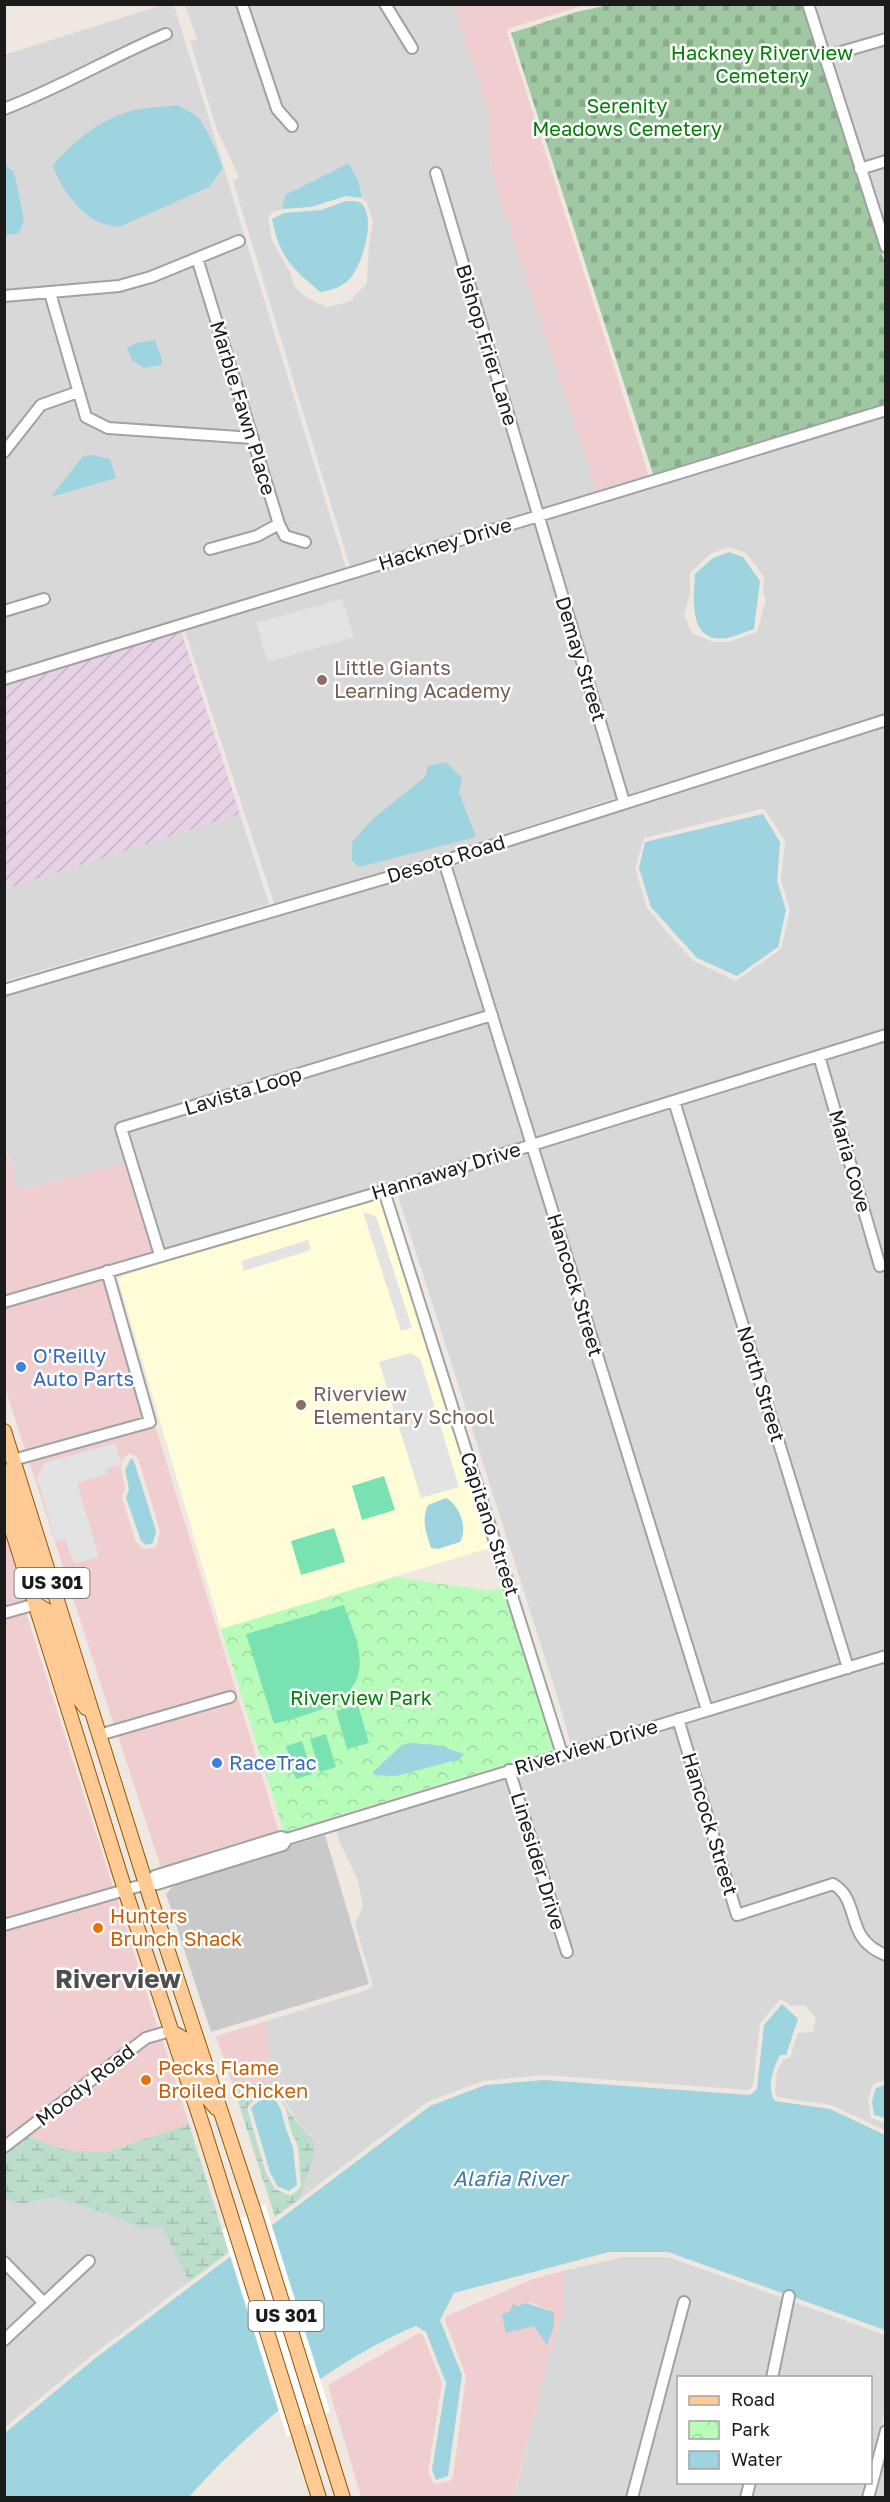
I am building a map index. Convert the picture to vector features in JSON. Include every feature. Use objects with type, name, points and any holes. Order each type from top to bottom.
[{"type":"main road","name":"US 301","points":[[4,1431],[146,1884],[254,2212],[343,2498]]},
{"type":"main road","points":[[4,1471],[41,1582],[47,1591],[54,1592]]},
{"type":"main road","name":"US 301","points":[[4,1504],[319,2498]]},
{"type":"main road","points":[[36,1604],[46,1610],[51,1618],[77,1696],[94,1719]]},
{"type":"main road","points":[[170,2031],[186,2040],[204,2094],[220,2112]]},
{"type":"street","points":[[242,4],[277,109],[292,126]]},
{"type":"street","points":[[385,4],[412,48]]},
{"type":"street","points":[[808,4],[885,247]]},
{"type":"street","points":[[4,109],[39,96],[125,51],[166,34]]},
{"type":"street","points":[[824,57],[885,39]]},
{"type":"street","points":[[860,169],[885,161]]},
{"type":"street","name":"Bishop Frier Lane","points":[[436,173],[538,516]]},
{"type":"street","points":[[4,296],[119,286],[151,277],[239,241]]},
{"type":"street","name":"Marble Fawn Place","points":[[197,258],[279,524]]},
{"type":"street","points":[[50,293],[86,417],[108,428],[253,438]]},
{"type":"street","points":[[4,452],[41,405],[78,392]]},
{"type":"street","name":"Hackney Drive","points":[[4,679],[885,410]]},
{"type":"street","name":"Demay Street","points":[[538,516],[624,802]]},
{"type":"street","points":[[210,549],[257,536],[279,524],[285,536],[305,542]]},
{"type":"street","points":[[4,611],[44,599]]},
{"type":"street","name":"Desoto Road","points":[[4,990],[444,861],[885,720]]},
{"type":"street","name":"Hancock Street","points":[[444,861],[707,1710]]},
{"type":"street","name":"Lavista Loop","points":[[160,1255],[121,1128],[492,1015]]},
{"type":"street","name":"Hannaway Drive","points":[[4,1302],[384,1191],[885,1035]]},
{"type":"street","name":"Maria Cove","points":[[819,1056],[880,1266]]},
{"type":"street","name":"North Street","points":[[674,1101],[848,1668]]},
{"type":"street","name":"Capitano Street","points":[[384,1191],[562,1754]]},
{"type":"street","points":[[13,1460],[150,1422],[107,1271]]},
{"type":"street","points":[[4,1613],[36,1604]]},
{"type":"street","name":"Riverview Drive","points":[[4,1924],[146,1884],[154,1876],[281,1837],[287,1839],[885,1656]]},
{"type":"street","points":[[99,1735],[230,1697]]},
{"type":"street","name":"Hancock Street","points":[[678,1719],[737,1916],[833,1884],[843,1890],[860,1936],[871,1950],[885,1955]]},
{"type":"street","name":"Linesider Drive","points":[[509,1770],[567,1952]]},
{"type":"street","name":"Moody Road","points":[[4,2147],[146,2038],[170,2031]]},
{"type":"street","points":[[4,2340],[89,2261]]},
{"type":"street","points":[[4,2262],[43,2302]]},
{"type":"street","points":[[772,2376],[789,2296]]},
{"type":"street","points":[[632,2498],[684,2302]]},
{"type":"street","points":[[868,2498],[884,2445],[885,2431]]},
{"type":"shaded area","points":[[162,5],[174,5],[347,571],[4,675],[4,55]]},
{"type":"shaded area","points":[[185,5],[236,5],[272,111],[293,133],[299,125],[281,106],[247,5],[379,5],[411,56],[419,50],[391,5],[453,5],[489,113],[491,172],[597,492],[350,567],[233,181],[239,177],[217,130],[190,41],[197,40]],"holes":[[[349,163],[358,180],[362,198],[367,203],[373,222],[369,244],[367,283],[349,302],[327,307],[307,298],[294,286],[290,272],[272,240],[268,217],[273,212],[282,209],[285,195]]]},
{"type":"shaded area","points":[[453,5],[585,5],[510,28],[507,32],[649,476],[597,492],[491,172],[489,113]]},
{"type":"shaded area","points":[[813,5],[885,5],[885,33],[827,50]]},
{"type":"shaded area","points":[[885,45],[885,155],[863,162],[831,61]]},
{"type":"shaded area","points":[[885,167],[885,231],[867,173]]},
{"type":"shaded area","points":[[885,416],[885,714],[627,795],[544,520]],"holes":[[[729,547],[746,553],[764,578],[763,592],[766,599],[757,632],[728,642],[713,642],[692,633],[684,615],[690,593],[690,573],[710,554]]]},
{"type":"shaded area","points":[[535,521],[618,797],[276,910],[183,625]]},
{"type":"shaded area","points":[[342,599],[354,637],[268,662],[256,623]]},
{"type":"shaded area","points":[[181,631],[240,814],[5,889],[5,685]]},
{"type":"shaded area","points":[[885,726],[885,1029],[535,1138],[451,864]],"holes":[[[761,809],[765,810],[785,841],[781,880],[790,910],[781,949],[736,981],[694,961],[671,937],[647,908],[635,868],[644,838]]]},
{"type":"shaded area","points":[[240,814],[269,904],[5,981],[5,889]]},
{"type":"shaded area","points":[[441,868],[486,1011],[120,1123],[117,1130],[126,1163],[18,1191],[5,1145],[5,996]]},
{"type":"shaded area","points":[[489,1022],[525,1141],[163,1248],[128,1132]]},
{"type":"shaded area","points":[[885,1041],[885,1267],[826,1060]]},
{"type":"shaded area","points":[[816,1063],[877,1272],[885,1270],[885,1650],[851,1661],[681,1105]]},
{"type":"shaded area","points":[[671,1108],[841,1664],[711,1703],[538,1149]]},
{"type":"shaded area","points":[[4,1145],[19,1191],[126,1163],[153,1251],[5,1296]]},
{"type":"shaded area","points":[[529,1152],[701,1706],[571,1745],[397,1193]]},
{"type":"shaded area","name":"Riverview Elementary School","points":[[382,1197],[493,1547],[221,1629],[118,1278],[197,1251]]},
{"type":"shaded area","points":[[363,1212],[376,1216],[412,1328],[401,1331]]},
{"type":"shaded area","points":[[308,1240],[311,1250],[244,1271],[241,1261]]},
{"type":"shaded area","points":[[103,1278],[143,1418],[25,1450],[5,1387],[4,1308]]},
{"type":"shaded area","points":[[411,1353],[420,1359],[459,1487],[421,1498],[379,1362]]},
{"type":"shaded area","points":[[154,1422],[279,1832],[161,1868],[118,1736],[236,1701],[233,1690],[114,1725],[29,1461],[151,1427]],"holes":[[[130,1453],[138,1458],[160,1531],[157,1546],[154,1548],[144,1549],[136,1542],[122,1498],[125,1488],[121,1468],[123,1459]]]},
{"type":"shaded area","points":[[115,1443],[122,1464],[106,1469],[107,1474],[77,1483],[99,1557],[74,1564],[65,1539],[56,1542],[37,1477],[44,1463]]},
{"type":"shaded area","points":[[4,1528],[29,1602],[4,1610]]},
{"type":"shaded area","points":[[26,1613],[113,1887],[5,1919],[5,1619]]},
{"type":"shaded area","points":[[885,1662],[885,1949],[874,1945],[864,1934],[848,1888],[836,1879],[740,1908],[684,1723]]},
{"type":"shaded area","points":[[675,1726],[734,1922],[833,1890],[839,1894],[855,1938],[868,1953],[885,1961],[885,2080],[873,2084],[868,2101],[871,2118],[885,2123],[885,2130],[831,2105],[777,2097],[775,2093],[777,2071],[783,2060],[790,2058],[798,2033],[813,2032],[816,2018],[805,2005],[791,2006],[781,1999],[760,2023],[753,2086],[749,2090],[544,2075],[483,2081],[427,2102],[301,2198],[301,2185],[311,2164],[310,2135],[299,2125],[271,2084],[267,2021],[370,1989],[373,1986],[355,1923],[363,1907],[357,1878],[340,1843],[336,1829]]},
{"type":"shaded area","points":[[325,1835],[369,1984],[211,2032],[166,1894],[177,1882]]},
{"type":"shaded area","points":[[117,1898],[158,2029],[143,2033],[11,2135],[4,2135],[4,1931]]},
{"type":"shaded area","points":[[267,2021],[271,2084],[232,2083],[216,2036]]},
{"type":"shaded area","points":[[162,2039],[189,2124],[107,2152],[66,2150],[28,2136],[148,2043]]},
{"type":"shaded area","points":[[54,2197],[108,2214],[140,2228],[162,2227],[189,2282],[91,2356],[5,2427],[5,2348],[96,2262],[89,2253],[43,2294],[5,2255],[4,2200],[22,2204]]},
{"type":"shaded area","points":[[623,2257],[668,2257],[783,2298],[767,2376],[677,2376],[677,2484],[744,2484],[741,2497],[637,2497],[690,2299],[681,2295],[626,2497],[514,2498],[564,2307],[563,2271]]},
{"type":"shaded area","points":[[5,2270],[36,2301],[5,2332]]},
{"type":"shaded area","points":[[563,2271],[564,2307],[514,2497],[361,2497],[328,2385],[419,2333],[423,2335],[442,2383],[428,2472],[434,2484],[450,2481],[453,2477],[466,2376],[445,2320],[447,2316],[533,2279]],"holes":[[[532,2303],[554,2312],[553,2326],[542,2336],[534,2326],[509,2333],[502,2313],[510,2311],[512,2306]]]},
{"type":"shaded area","points":[[793,2302],[885,2335],[885,2411],[872,2464],[872,2376],[778,2376]]},
{"type":"shaded area","points":[[885,2452],[885,2497],[873,2497]]},
{"type":"shaded area","points":[[755,2484],[867,2484],[863,2497],[752,2498]]},
{"type":"green space","name":"Serenity Meadows Cemetery","points":[[609,5],[806,5],[885,264],[885,403],[655,480],[511,33],[576,12]]},
{"type":"green space","points":[[384,1476],[395,1510],[362,1520],[352,1486]]},
{"type":"green space","points":[[334,1528],[345,1562],[301,1575],[291,1541]]},
{"type":"green space","name":"Riverview Park","points":[[395,1577],[490,1591],[507,1587],[556,1749],[284,1832],[221,1629]]},
{"type":"green space","points":[[344,1605],[359,1653],[359,1671],[354,1684],[333,1704],[304,1716],[274,1724],[246,1634]]},
{"type":"green space","points":[[358,1705],[369,1743],[347,1749],[336,1711]]},
{"type":"green space","points":[[326,1734],[336,1767],[320,1772],[310,1739]]},
{"type":"green space","points":[[302,1741],[312,1774],[296,1779],[286,1746]]},
{"type":"green space","points":[[232,2083],[271,2084],[313,2143],[313,2160],[301,2198],[275,2217]],"holes":[[[275,2094],[286,2109],[290,2128],[298,2147],[301,2185],[290,2196],[275,2189],[266,2173],[247,2108],[257,2096]]]},
{"type":"green space","points":[[189,2124],[229,2252],[189,2282],[162,2227],[140,2228],[108,2214],[54,2197],[22,2204],[5,2200],[4,2155],[28,2136],[66,2150],[107,2152]]},
{"type":"water","points":[[177,105],[201,121],[221,162],[223,168],[209,187],[119,227],[98,222],[89,217],[70,196],[59,180],[53,165],[70,147],[111,118],[145,108]]},
{"type":"water","points":[[349,163],[358,180],[362,198],[346,196],[311,207],[282,209],[285,195]]},
{"type":"water","points":[[5,165],[14,172],[24,220],[19,233],[5,235]]},
{"type":"water","points":[[346,201],[360,202],[363,205],[368,221],[366,241],[360,261],[349,280],[337,287],[320,292],[288,261],[279,243],[272,219],[284,213],[321,210]]},
{"type":"water","points":[[155,340],[162,365],[144,368],[132,360],[127,348],[136,343]]},
{"type":"water","points":[[93,455],[110,459],[116,478],[51,497],[83,456]]},
{"type":"water","points":[[729,552],[743,557],[760,581],[754,629],[727,638],[714,638],[705,634],[699,627],[696,617],[695,574],[713,558]]},
{"type":"water","points":[[446,762],[462,778],[459,792],[476,837],[359,867],[352,861],[352,842],[374,818],[425,777],[428,766]]},
{"type":"water","points":[[763,814],[780,842],[777,881],[786,910],[778,947],[737,976],[697,958],[651,907],[639,868],[645,842]]},
{"type":"water","points":[[131,1458],[134,1461],[156,1531],[153,1543],[146,1545],[141,1541],[126,1498],[129,1489],[125,1470]]},
{"type":"water","points":[[446,1498],[459,1512],[463,1524],[462,1537],[460,1542],[438,1549],[431,1548],[425,1526],[426,1511],[428,1505]]},
{"type":"water","points":[[410,1743],[437,1745],[464,1754],[460,1759],[396,1776],[374,1775],[373,1772],[402,1745]]},
{"type":"water","name":"Alafia River","points":[[782,2004],[798,2019],[786,2055],[780,2055],[773,2072],[771,2090],[775,2101],[830,2109],[885,2135],[885,2330],[668,2252],[609,2252],[454,2293],[440,2320],[462,2375],[448,2476],[436,2480],[432,2470],[446,2383],[426,2332],[416,2326],[353,2358],[293,2399],[238,2447],[189,2497],[5,2498],[5,2433],[93,2360],[430,2106],[485,2085],[544,2080],[750,2095],[757,2089],[764,2025]]},
{"type":"water","points":[[886,2085],[885,2118],[874,2115],[872,2101],[876,2088]]},
{"type":"water","points":[[275,2099],[293,2147],[297,2185],[289,2191],[277,2186],[270,2172],[251,2108],[260,2100]]},
{"type":"water","points":[[526,2303],[554,2312],[554,2326],[547,2345],[534,2326],[506,2333],[502,2314],[510,2311],[513,2304],[518,2306]]},
{"type":"pier","points":[[265,2204],[330,2411],[287,2437],[222,2230]]},
{"type":"place","name":"Little Giants Learning Academy","points":[[322,680]]},
{"type":"place","name":"O'Reilly Auto Parts","points":[[21,1367]]},
{"type":"place","name":"Riverview Elementary School","points":[[301,1405]]},
{"type":"place","name":"RaceTrac","points":[[217,1763]]},
{"type":"place","name":"Hunters Brunch Shack","points":[[98,1928]]},
{"type":"place","name":"Pecks Flame Broiled Chicken","points":[[146,2080]]},
{"type":"district","name":"Riverview","points":[[118,1979]]},
{"type":"park label","name":"Hackney Riverview Cemetery","points":[[762,64]]}]
